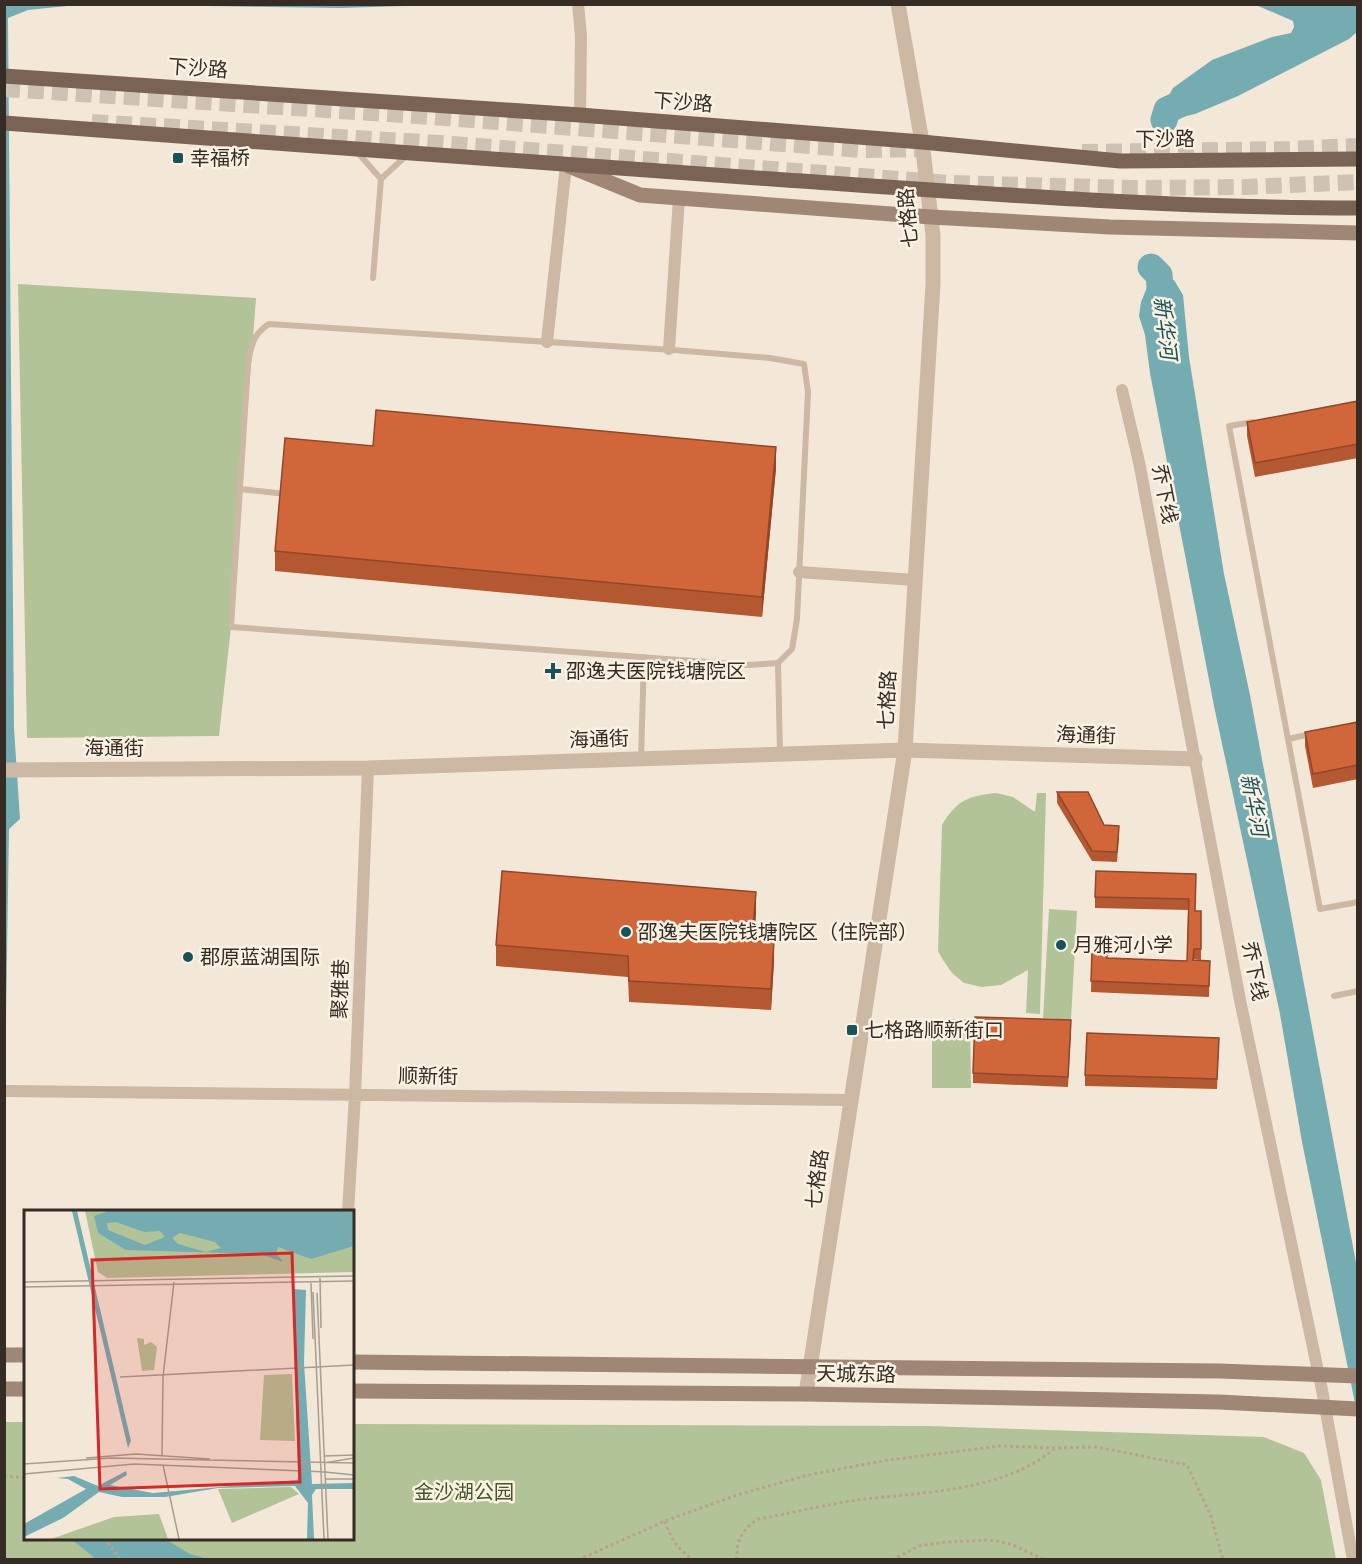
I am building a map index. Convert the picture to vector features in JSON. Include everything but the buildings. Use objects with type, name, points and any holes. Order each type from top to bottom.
[{"type":"main road","name":"下沙路","points":[[4,76],[580,115],[1120,160],[1358,159]]},
{"type":"main road","points":[[4,123],[927,190],[1216,206],[1358,208]]},
{"type":"main road","points":[[566,165],[640,195],[931,217],[1110,227],[1358,232]]},
{"type":"main road","points":[[4,1355],[24,1355]]},
{"type":"main road","name":"天城东路","points":[[354,1362],[1220,1371],[1358,1376]]},
{"type":"main road","points":[[4,1389],[24,1389]]},
{"type":"main road","name":"天城东路","points":[[354,1391],[806,1394],[1220,1402],[1358,1409]]},
{"type":"street","name":"七格路","points":[[806,1394],[905,750],[933,284],[933,235],[922,142],[898,4]]},
{"type":"street","points":[[578,5],[581,36],[580,115]]},
{"type":"street","points":[[547,342],[566,165]]},
{"type":"street","points":[[669,350],[679,198]]},
{"type":"street","name":"乔下线","points":[[1122,390],[1139,462],[1240,1000],[1332,1408],[1353,1560]]},
{"type":"street","points":[[799,572],[915,580]]},
{"type":"street","name":"海通街","points":[[4,770],[368,768],[905,750],[1195,759]]},
{"type":"street","name":"聚雅巷","points":[[348,1210],[356,1095],[368,768]]},
{"type":"street","name":"顺新街","points":[[6,1091],[850,1100]]},
{"type":"lane","points":[[354,149],[381,179]]},
{"type":"lane","points":[[373,278],[381,179],[410,153]]},
{"type":"lane","points":[[269,324],[669,350],[770,358],[804,364],[808,392],[797,619],[792,649],[778,663],[748,665],[231,627],[248,364],[252,341],[259,330],[269,324]]},
{"type":"lane","points":[[1264,420],[1229,426],[1320,909],[1358,902]]},
{"type":"lane","points":[[240,489],[294,494]]},
{"type":"lane","points":[[641,759],[644,657]]},
{"type":"lane","points":[[778,663],[780,754]]},
{"type":"lane","points":[[1288,739],[1323,732]]},
{"type":"lane","points":[[1334,996],[1358,991]]},
{"type":"path","points":[[578,1559],[665,1521],[747,1492],[808,1475],[945,1451],[1001,1446],[1097,1447],[1187,1465],[1211,1516],[1223,1560]]},
{"type":"path","points":[[737,1560],[739,1539],[746,1528],[758,1519],[856,1500],[914,1494],[974,1484],[1016,1472],[1042,1459],[1056,1448]]},
{"type":"path","points":[[4,1476],[24,1478]]},
{"type":"path","points":[[665,1521],[671,1539],[694,1560]]},
{"type":"path","points":[[105,1540],[121,1560]]},
{"type":"path","points":[[892,1560],[919,1546],[989,1540],[1011,1544],[1045,1560]]},
{"type":"green space","points":[[18,284],[256,298],[231,627],[219,736],[27,738]]},
{"type":"green space","points":[[996,793],[1013,797],[1035,812],[1037,793],[1046,793],[1040,1014],[1026,1013],[1028,970],[1001,985],[982,987],[964,983],[952,973],[938,951],[942,825],[953,810],[964,801]]},
{"type":"green space","points":[[1049,909],[1077,911],[1071,1020],[1043,1018]]},
{"type":"green space","points":[[932,1019],[970,1019],[971,1088],[932,1088]]},
{"type":"green space","name":"金沙湖公园","points":[[5,1422],[24,1422],[24,1540],[354,1540],[354,1424],[928,1426],[1264,1437],[1304,1453],[1321,1480],[1336,1559],[5,1560]]},
{"type":"water","points":[[5,5],[77,5],[28,10],[8,18],[14,728],[20,819],[9,829],[5,1084]]},
{"type":"water","points":[[141,5],[436,5],[341,8]]},
{"type":"water","points":[[1256,5],[1357,5],[1357,32],[1349,39],[1238,96],[1195,114],[1181,117],[1167,110],[1167,99],[1173,88],[1212,60],[1272,37],[1291,33],[1294,27],[1293,21]]},
{"type":"water","points":[[1159,275],[1174,280],[1183,295],[1189,357],[1224,574],[1250,695],[1357,1268],[1357,1413],[1302,1142],[1280,1014],[1215,711],[1150,373],[1145,335],[1139,316],[1141,302],[1150,280]]},
{"type":"water","points":[[72,1540],[167,1540],[190,1554],[208,1559],[96,1559]]},
{"type":"waterway","name":"新华河","points":[[1164,120],[1167,110],[1200,95]]},
{"type":"waterway","name":"新华河","points":[[1151,267],[1159,275],[1162,311]]},
{"type":"tunnel","points":[[4,89],[432,117],[861,150],[934,149]]},
{"type":"tunnel","points":[[92,122],[439,143],[950,183],[1135,188],[1246,187],[1358,182]]},
{"type":"tunnel","points":[[1082,152],[1358,146]]},
{"type":"place","name":"幸福桥","points":[[178,158]]},
{"type":"place","name":"邵逸夫医院钱塘院区","points":[[553,671]]},
{"type":"place","name":"邵逸夫医院钱塘院区（住院部）","points":[[626,932]]},
{"type":"place","name":"月雅河小学","points":[[1061,945]]},
{"type":"place","name":"郡原蓝湖国际","points":[[188,957]]},
{"type":"place","name":"七格路顺新街口","points":[[852,1030]]}]
